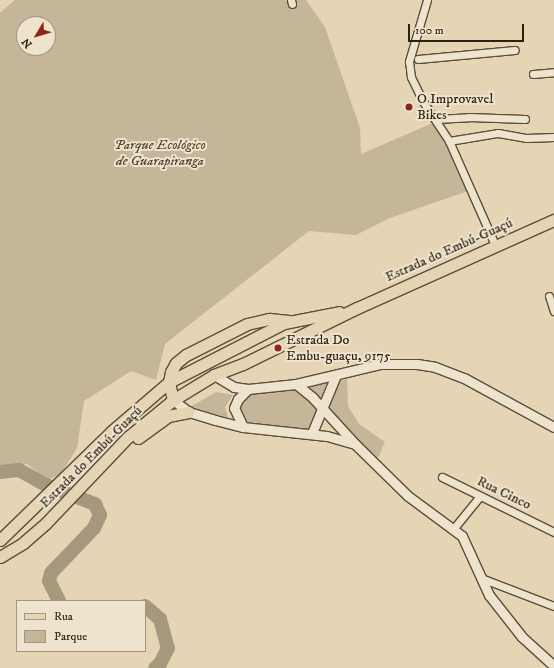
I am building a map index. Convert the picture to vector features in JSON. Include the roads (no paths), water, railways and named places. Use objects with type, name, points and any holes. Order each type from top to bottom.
[{"type":"main road","name":"Estrada do Embú-Guaçú","points":[[0,557],[23,543],[46,524],[128,437],[173,400],[214,375],[243,364],[357,308],[495,245],[554,220]]},
{"type":"main road","name":"Estrada do Embú-Guaçú","points":[[0,540],[31,512],[86,456],[169,382],[203,363],[289,321],[357,308]]},
{"type":"main road","points":[[173,400],[169,382],[176,363],[211,341],[247,324],[269,319],[289,321]]},
{"type":"main road","points":[[203,363],[214,375]]},
{"type":"main road","points":[[103,464],[161,420],[189,412]]},
{"type":"street","points":[[427,0],[414,59],[415,88],[450,141],[495,245]]},
{"type":"street","points":[[414,59],[515,50]]},
{"type":"street","points":[[533,74],[554,72]]},
{"type":"street","points":[[436,120],[469,117],[524,119]]},
{"type":"street","points":[[450,141],[498,133],[526,138],[554,137]]},
{"type":"street","points":[[549,296],[554,311]]},
{"type":"street","points":[[214,375],[230,385],[248,389],[296,384],[392,362],[435,367],[464,378],[554,426]]},
{"type":"street","points":[[312,433],[322,406],[336,376]]},
{"type":"street","points":[[296,384],[322,406],[355,444],[408,496],[454,528],[468,547],[489,595],[505,618],[554,666]]},
{"type":"street","points":[[243,427],[234,408],[238,399],[248,389]]},
{"type":"street","points":[[173,400],[189,412],[243,427],[312,433],[355,444]]},
{"type":"street","name":"Rua Cinco","points":[[442,476],[554,532]]},
{"type":"street","points":[[454,528],[480,496]]},
{"type":"street","points":[[481,578],[554,606]]},
{"type":"waterway","points":[[0,472],[19,470],[46,485],[95,504],[100,515],[94,528],[51,573],[49,581],[58,600]]},
{"type":"waterway","points":[[146,607],[160,619],[168,648],[160,664],[155,668]]},
{"type":"place","name":"O Improvavel Bikes","points":[[409,107]]},
{"type":"place","name":"Estrada Do Embu-guaçu, 9175","points":[[278,348]]},
{"type":"park label","name":"Parque Ecológico de Guarapiranga","points":[[160,154]]}]
